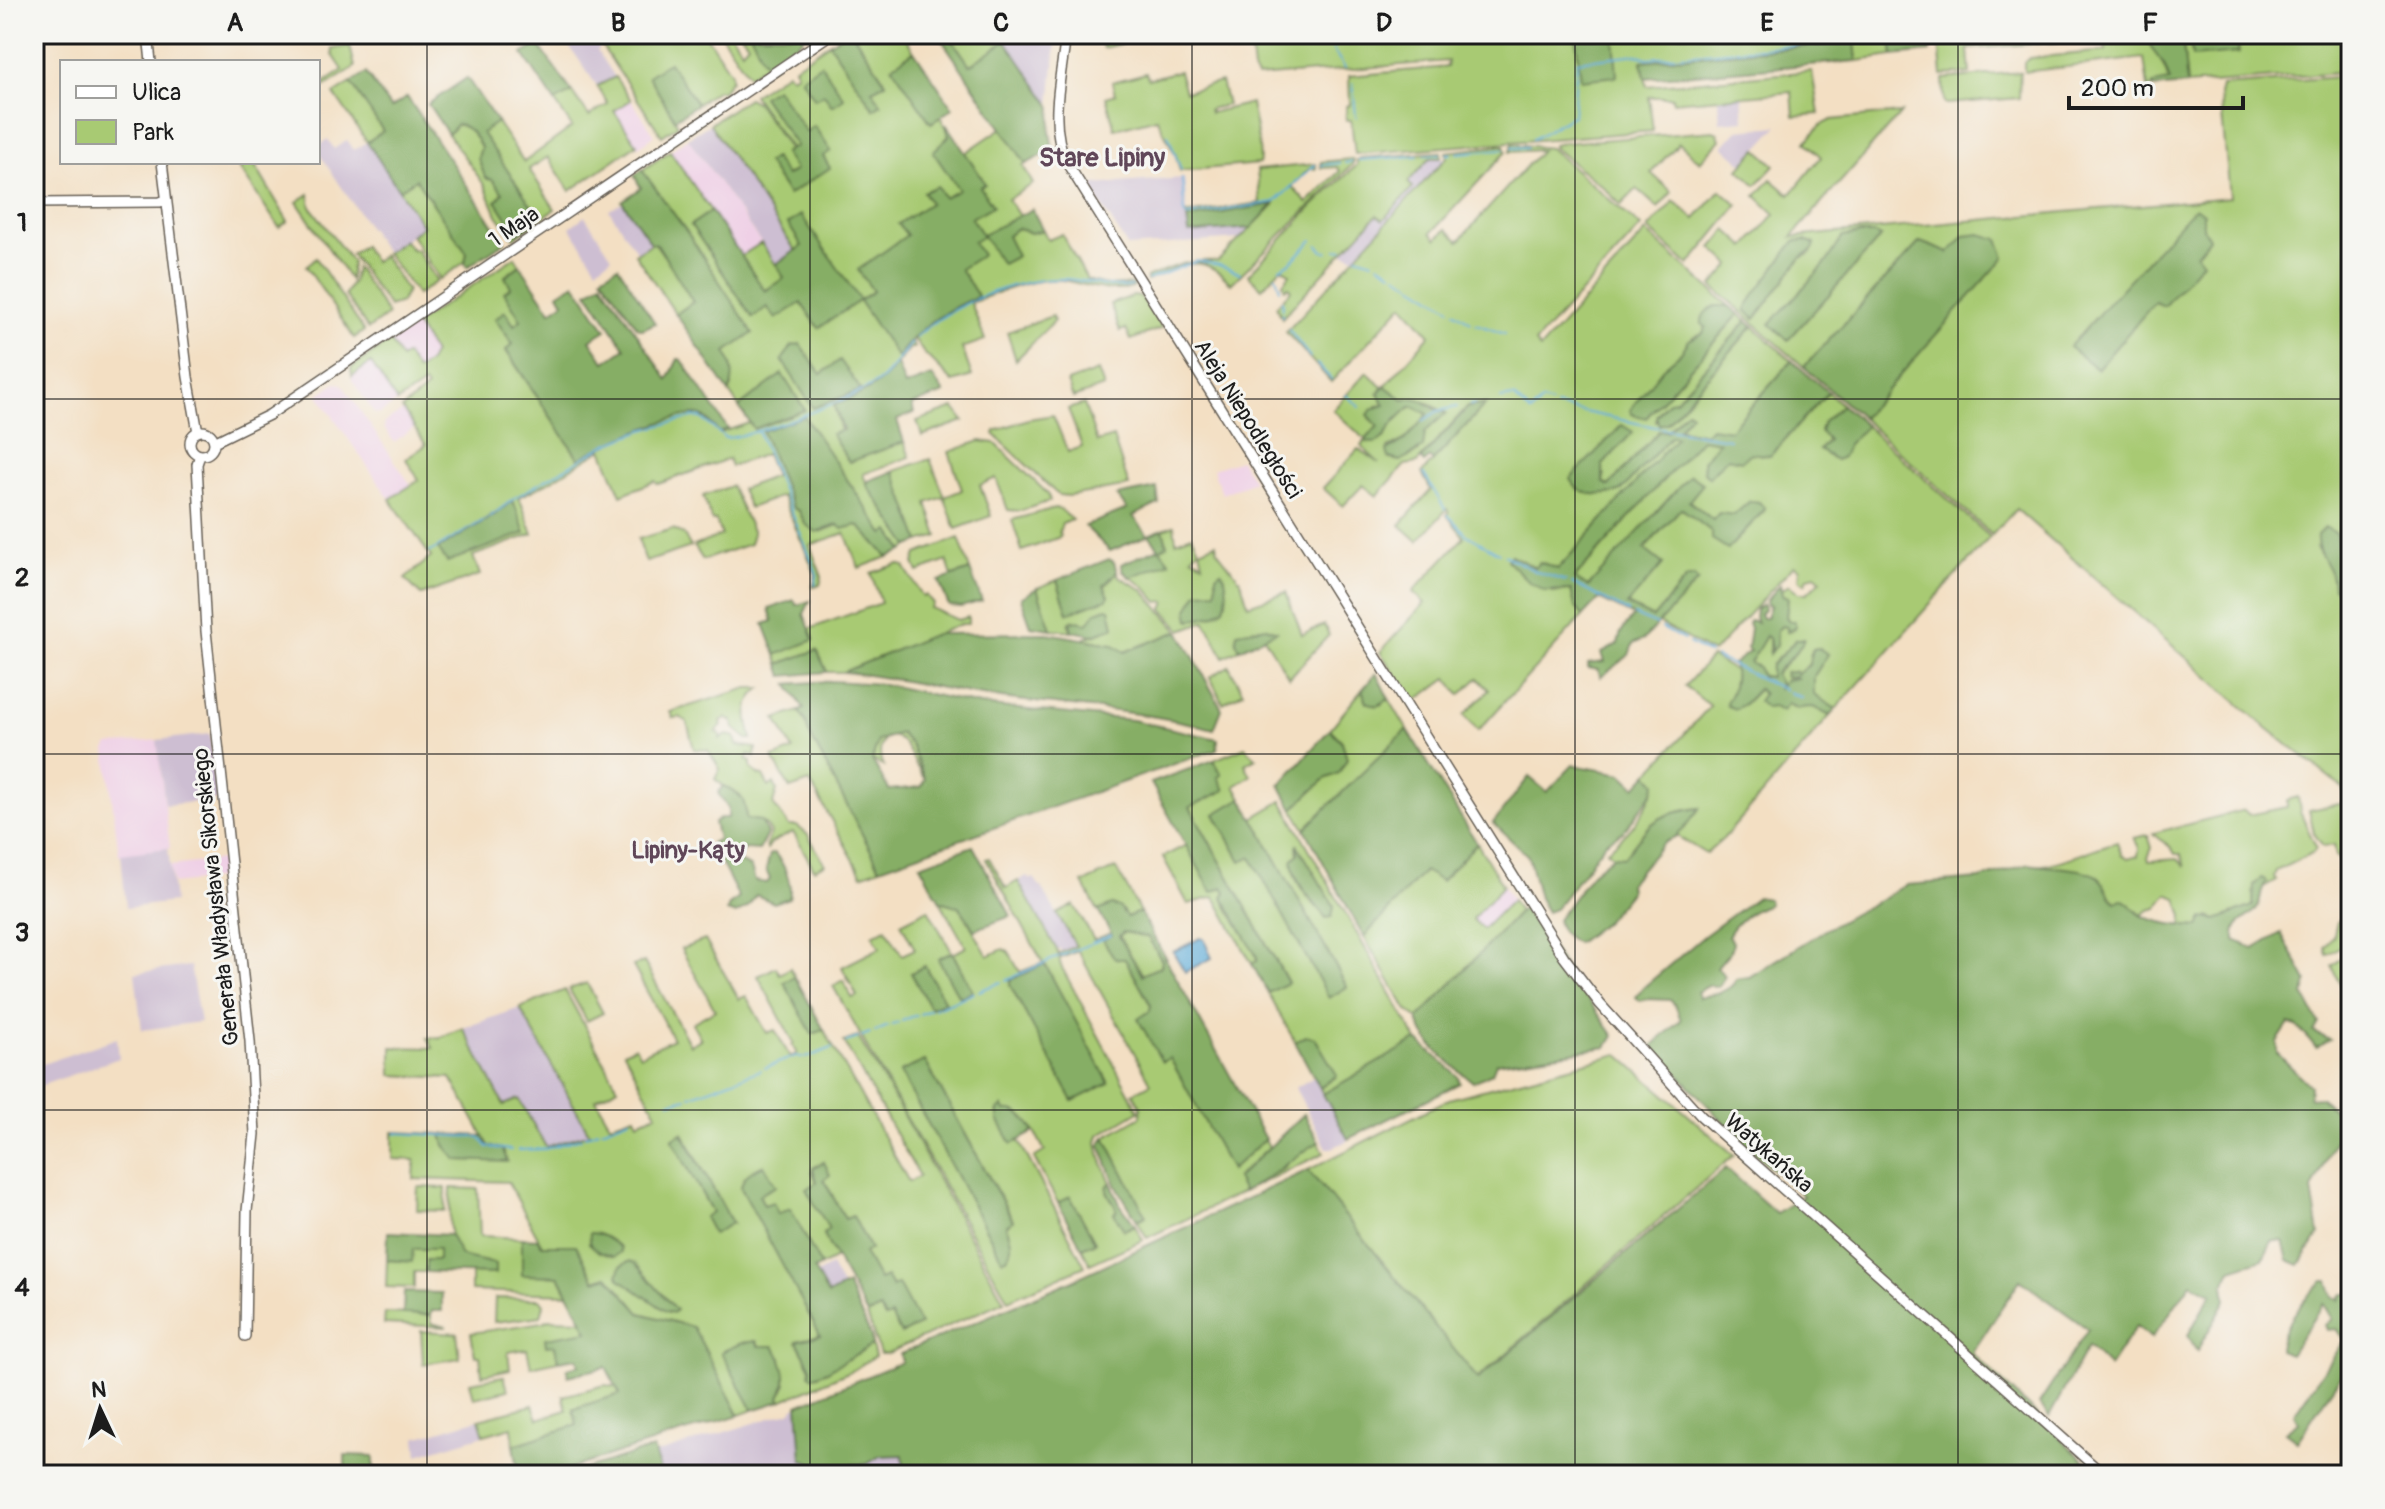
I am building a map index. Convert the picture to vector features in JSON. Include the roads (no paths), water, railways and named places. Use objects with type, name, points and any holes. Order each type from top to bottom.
[{"type":"street","points":[[148,34],[151,60]]},
{"type":"street","name":"1 Maja","points":[[214,442],[269,415],[831,34]]},
{"type":"street","name":"Aleja Niepodległości","points":[[1066,34],[1057,127],[1067,163],[1469,806]]},
{"type":"street","points":[[162,164],[188,377],[198,432]]},
{"type":"street","points":[[34,203],[166,200]]},
{"type":"street","points":[[198,432],[208,433],[214,442],[210,452],[200,455],[190,445],[191,438],[198,432]]},
{"type":"street","name":"Generała Władysława Sikorskiego","points":[[200,455],[197,464],[206,631],[248,1018],[255,1134],[247,1211],[245,1336]]},
{"type":"street","name":"Watykańska","points":[[1469,806],[1564,957],[1678,1094],[2104,1475]]},
{"type":"water","points":[[1200,938],[1204,939],[1212,958],[1185,972],[1173,952]]},
{"type":"waterway","points":[[1328,34],[1332,47]]},
{"type":"waterway","points":[[1533,139],[1573,116],[1577,61],[1638,54],[1647,58],[1805,44],[1808,34]]},
{"type":"waterway","points":[[1333,50],[1345,68]]},
{"type":"waterway","points":[[1353,84],[1354,92]]},
{"type":"waterway","points":[[1354,95],[1356,117]]},
{"type":"waterway","points":[[1168,135],[1181,170]]},
{"type":"waterway","points":[[1512,148],[1527,147]]},
{"type":"waterway","points":[[1458,153],[1504,149]]},
{"type":"waterway","points":[[1425,155],[1440,154]]},
{"type":"waterway","points":[[1359,160],[1418,156]]},
{"type":"waterway","points":[[1345,163],[1351,162]]},
{"type":"waterway","points":[[1322,165],[1340,163]]},
{"type":"waterway","points":[[1187,216],[1275,202],[1315,165]]},
{"type":"waterway","points":[[1182,179],[1185,215]]},
{"type":"waterway","points":[[1280,268],[1291,262],[1313,240]]},
{"type":"waterway","points":[[1318,245],[1328,252]]},
{"type":"waterway","points":[[1337,250],[1343,249]]},
{"type":"waterway","points":[[1357,256],[1373,261]]},
{"type":"waterway","points":[[1148,280],[1197,261],[1240,273]]},
{"type":"waterway","points":[[1379,264],[1392,272]]},
{"type":"waterway","points":[[1397,275],[1450,308]]},
{"type":"waterway","points":[[1276,276],[1280,289]]},
{"type":"waterway","points":[[916,337],[965,304],[1025,283],[1064,279],[1114,287],[1131,286]]},
{"type":"waterway","points":[[1282,300],[1282,309]]},
{"type":"waterway","points":[[2351,304],[2351,339]]},
{"type":"waterway","points":[[1454,311],[1471,322]]},
{"type":"waterway","points":[[1476,324],[1505,334]]},
{"type":"waterway","points":[[1289,330],[1310,357]]},
{"type":"waterway","points":[[430,552],[605,445],[643,430],[694,417],[701,418],[725,438],[779,424],[868,388],[892,368],[911,343]]},
{"type":"waterway","points":[[1317,364],[1331,379]]},
{"type":"waterway","points":[[1346,395],[1360,407]]},
{"type":"waterway","points":[[1501,399],[1514,397],[1531,413],[1542,401],[1551,404]]},
{"type":"waterway","points":[[1470,405],[1475,404]]},
{"type":"waterway","points":[[1556,406],[1729,439]]},
{"type":"waterway","points":[[1423,421],[1438,411],[1457,407]]},
{"type":"waterway","points":[[758,431],[813,564],[817,575],[815,585]]},
{"type":"waterway","points":[[1424,474],[1445,509]]},
{"type":"waterway","points":[[1448,515],[1467,535],[1499,553]]},
{"type":"waterway","points":[[1504,555],[1537,572],[1566,581]]},
{"type":"waterway","points":[[1572,583],[1628,612]]},
{"type":"waterway","points":[[1634,615],[1657,625]]},
{"type":"waterway","points":[[1662,628],[1684,640]]},
{"type":"waterway","points":[[1689,643],[1709,654]]},
{"type":"waterway","points":[[1715,657],[1785,690]]},
{"type":"waterway","points":[[1789,692],[1802,698]]},
{"type":"waterway","points":[[1092,943],[1111,935]]},
{"type":"waterway","points":[[1061,956],[1090,944]]},
{"type":"waterway","points":[[1006,980],[1058,957]]},
{"type":"waterway","points":[[979,991],[1001,982]]},
{"type":"waterway","points":[[934,1009],[974,993]]},
{"type":"waterway","points":[[920,1014],[930,1010]]},
{"type":"waterway","points":[[902,1021],[916,1015]]},
{"type":"waterway","points":[[892,1025],[898,1023]]},
{"type":"waterway","points":[[875,1032],[888,1026]]},
{"type":"waterway","points":[[862,1036],[870,1033]]},
{"type":"waterway","points":[[846,1042],[858,1038]]},
{"type":"waterway","points":[[806,1058],[832,1048]]},
{"type":"waterway","points":[[765,1068],[796,1056],[803,1058]]},
{"type":"waterway","points":[[690,1096],[761,1070]]},
{"type":"waterway","points":[[670,1102],[687,1098]]},
{"type":"waterway","points":[[602,1130],[630,1119]]},
{"type":"waterway","points":[[585,1136],[598,1131]]},
{"type":"waterway","points":[[396,1133],[479,1137],[488,1147],[511,1150]]},
{"type":"waterway","points":[[519,1150],[545,1149],[581,1138]]},
{"type":"district","name":"Stare Lipiny","points":[[1102,158]]},
{"type":"district","name":"Lipiny-Kąty","points":[[688,850]]}]
